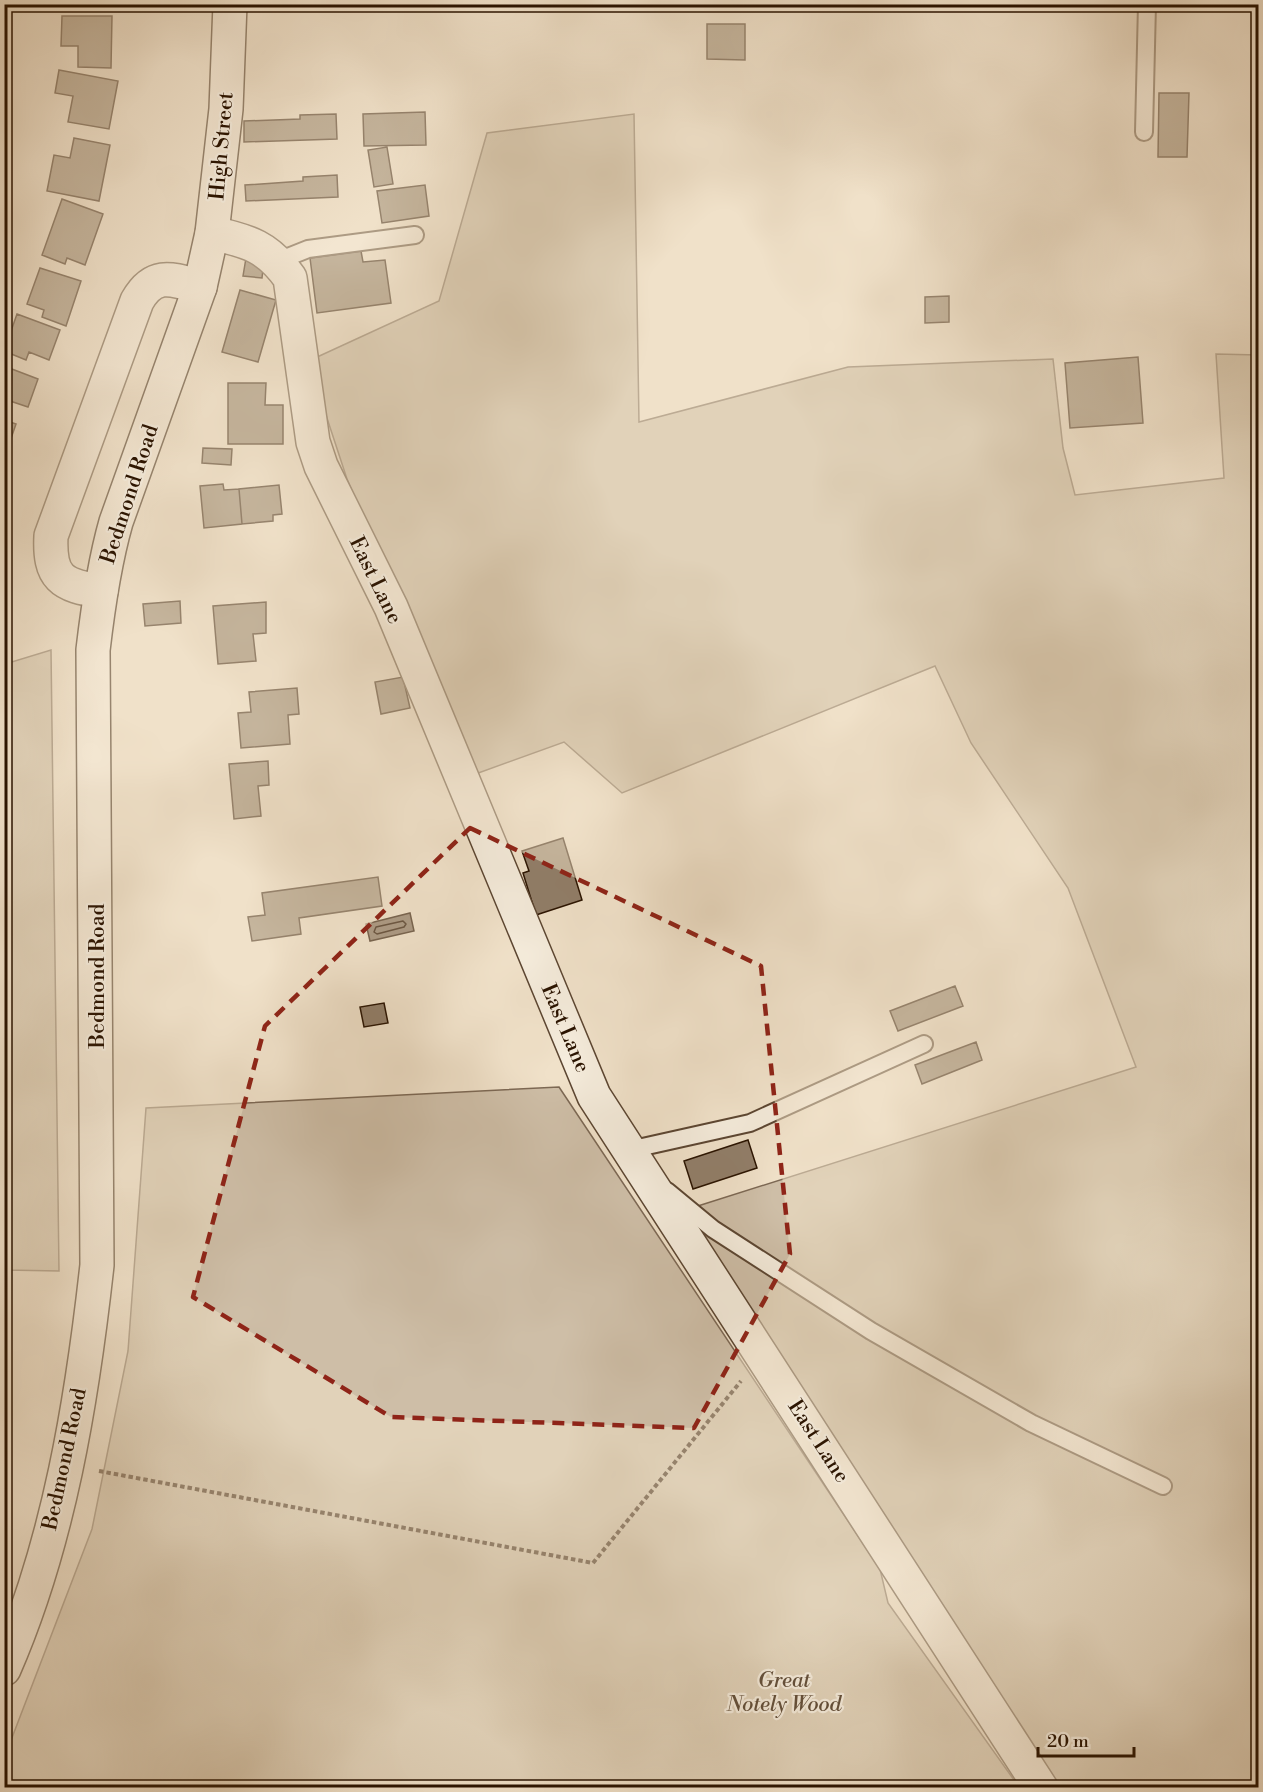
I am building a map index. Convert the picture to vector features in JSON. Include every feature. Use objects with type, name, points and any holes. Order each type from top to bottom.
[{"type":"street","name":"High Street","points":[[200,287],[213,233],[226,109],[230,4]]},
{"type":"street","points":[[213,233],[246,241],[278,261]]},
{"type":"street","name":"East Lane","points":[[278,261],[290,278],[313,442],[321,466],[391,607],[594,1096],[763,1354],[1041,1788]]},
{"type":"street","points":[[101,591],[76,588],[58,576],[50,558],[51,536],[145,287],[162,279],[200,287]]},
{"type":"street","name":"Bedmond Road","points":[[4,1669],[19,1636],[42,1560],[66,1465],[90,1332],[97,1265],[93,650],[101,591],[106,557],[116,522],[200,287]]},
{"type":"lane","points":[[1144,132],[1147,4]]},
{"type":"lane","points":[[278,261],[308,249],[415,235]]},
{"type":"lane","points":[[636,1160],[750,1123],[924,1044]]},
{"type":"lane","points":[[636,1160],[713,1229],[871,1331],[1030,1423],[1162,1486]]},
{"type":"path","points":[[66,1465],[593,1563],[763,1354]]},
{"type":"highlighted area","points":[[470,828],[761,966],[790,1254],[694,1428],[391,1417],[193,1297],[265,1026]]},
{"type":"green space","points":[[634,114],[639,422],[848,367],[1053,359],[1063,448],[1075,495],[1224,478],[1216,354],[1258,355],[1258,1787],[1057,1787],[679,1212],[1136,1067],[1068,888],[971,743],[935,666],[622,793],[564,742],[470,776],[347,479],[324,409],[315,358],[439,301],[487,133]]},
{"type":"green space","points":[[51,650],[59,1271],[5,1270],[5,664]]},
{"type":"green space","name":"Great Notely Wood","points":[[559,1087],[880,1569],[888,1603],[1019,1787],[5,1787],[5,1756],[92,1529],[128,1351],[146,1108]]},
{"type":"water","points":[[410,913],[414,931],[370,941],[366,924]]},
{"type":"building","points":[[62,16],[112,16],[111,68],[78,67],[78,46],[61,46]]},
{"type":"building","points":[[707,24],[745,24],[745,60],[707,59]]},
{"type":"building","points":[[59,70],[118,81],[109,129],[68,122],[73,96],[55,93]]},
{"type":"building","points":[[1159,93],[1189,93],[1187,157],[1158,157]]},
{"type":"building","points":[[425,112],[426,145],[364,146],[363,114]]},
{"type":"building","points":[[336,114],[337,139],[244,142],[244,121],[300,119],[300,115]]},
{"type":"building","points":[[74,138],[110,145],[99,201],[47,191],[54,155],[70,158]]},
{"type":"building","points":[[387,147],[393,184],[374,187],[368,150]]},
{"type":"building","points":[[337,175],[338,197],[246,201],[245,185],[303,181],[303,177]]},
{"type":"building","points":[[425,185],[429,216],[382,223],[377,191]]},
{"type":"building","points":[[62,199],[103,214],[85,265],[67,258],[65,264],[42,255]]},
{"type":"building","points":[[361,251],[363,262],[385,260],[391,303],[317,313],[310,258]]},
{"type":"building","points":[[246,258],[264,260],[262,278],[243,276]]},
{"type":"building","points":[[40,268],[81,281],[66,326],[42,317],[44,310],[27,304]]},
{"type":"building","points":[[240,290],[276,300],[258,362],[222,352]]},
{"type":"building","points":[[949,296],[949,322],[925,323],[925,297]]},
{"type":"building","points":[[17,314],[60,330],[49,360],[29,352],[26,360],[4,351]]},
{"type":"building","points":[[1138,357],[1143,423],[1070,428],[1065,363]]},
{"type":"building","points":[[4,366],[38,379],[28,407],[7,400],[4,407]]},
{"type":"building","points":[[228,383],[266,383],[265,405],[283,405],[283,444],[228,444]]},
{"type":"building","points":[[4,420],[16,424],[6,453],[4,452]]},
{"type":"building","points":[[203,448],[232,449],[231,465],[202,463]]},
{"type":"building","points":[[223,484],[224,490],[239,489],[242,524],[204,528],[200,486]]},
{"type":"building","points":[[279,485],[282,514],[273,515],[273,521],[242,524],[239,489]]},
{"type":"building","points":[[180,601],[181,623],[145,626],[143,604]]},
{"type":"building","points":[[266,602],[266,633],[253,634],[256,661],[218,664],[213,606]]},
{"type":"building","points":[[403,677],[410,708],[381,714],[375,682]]},
{"type":"building","points":[[297,688],[299,714],[288,715],[290,744],[241,748],[238,713],[251,712],[249,692]]},
{"type":"building","points":[[268,761],[269,785],[258,786],[261,816],[234,819],[229,764]]},
{"type":"building","points":[[563,838],[582,900],[536,915],[523,873],[529,871],[522,851]]},
{"type":"building","points":[[378,877],[382,906],[299,918],[301,934],[252,941],[248,917],[265,915],[262,893]]},
{"type":"building","points":[[955,986],[963,1006],[898,1031],[890,1011]]},
{"type":"building","points":[[384,1003],[388,1023],[364,1027],[360,1007]]},
{"type":"building","points":[[976,1042],[982,1060],[922,1084],[915,1065]]},
{"type":"building","points":[[748,1140],[757,1168],[693,1189],[684,1161]]}]
